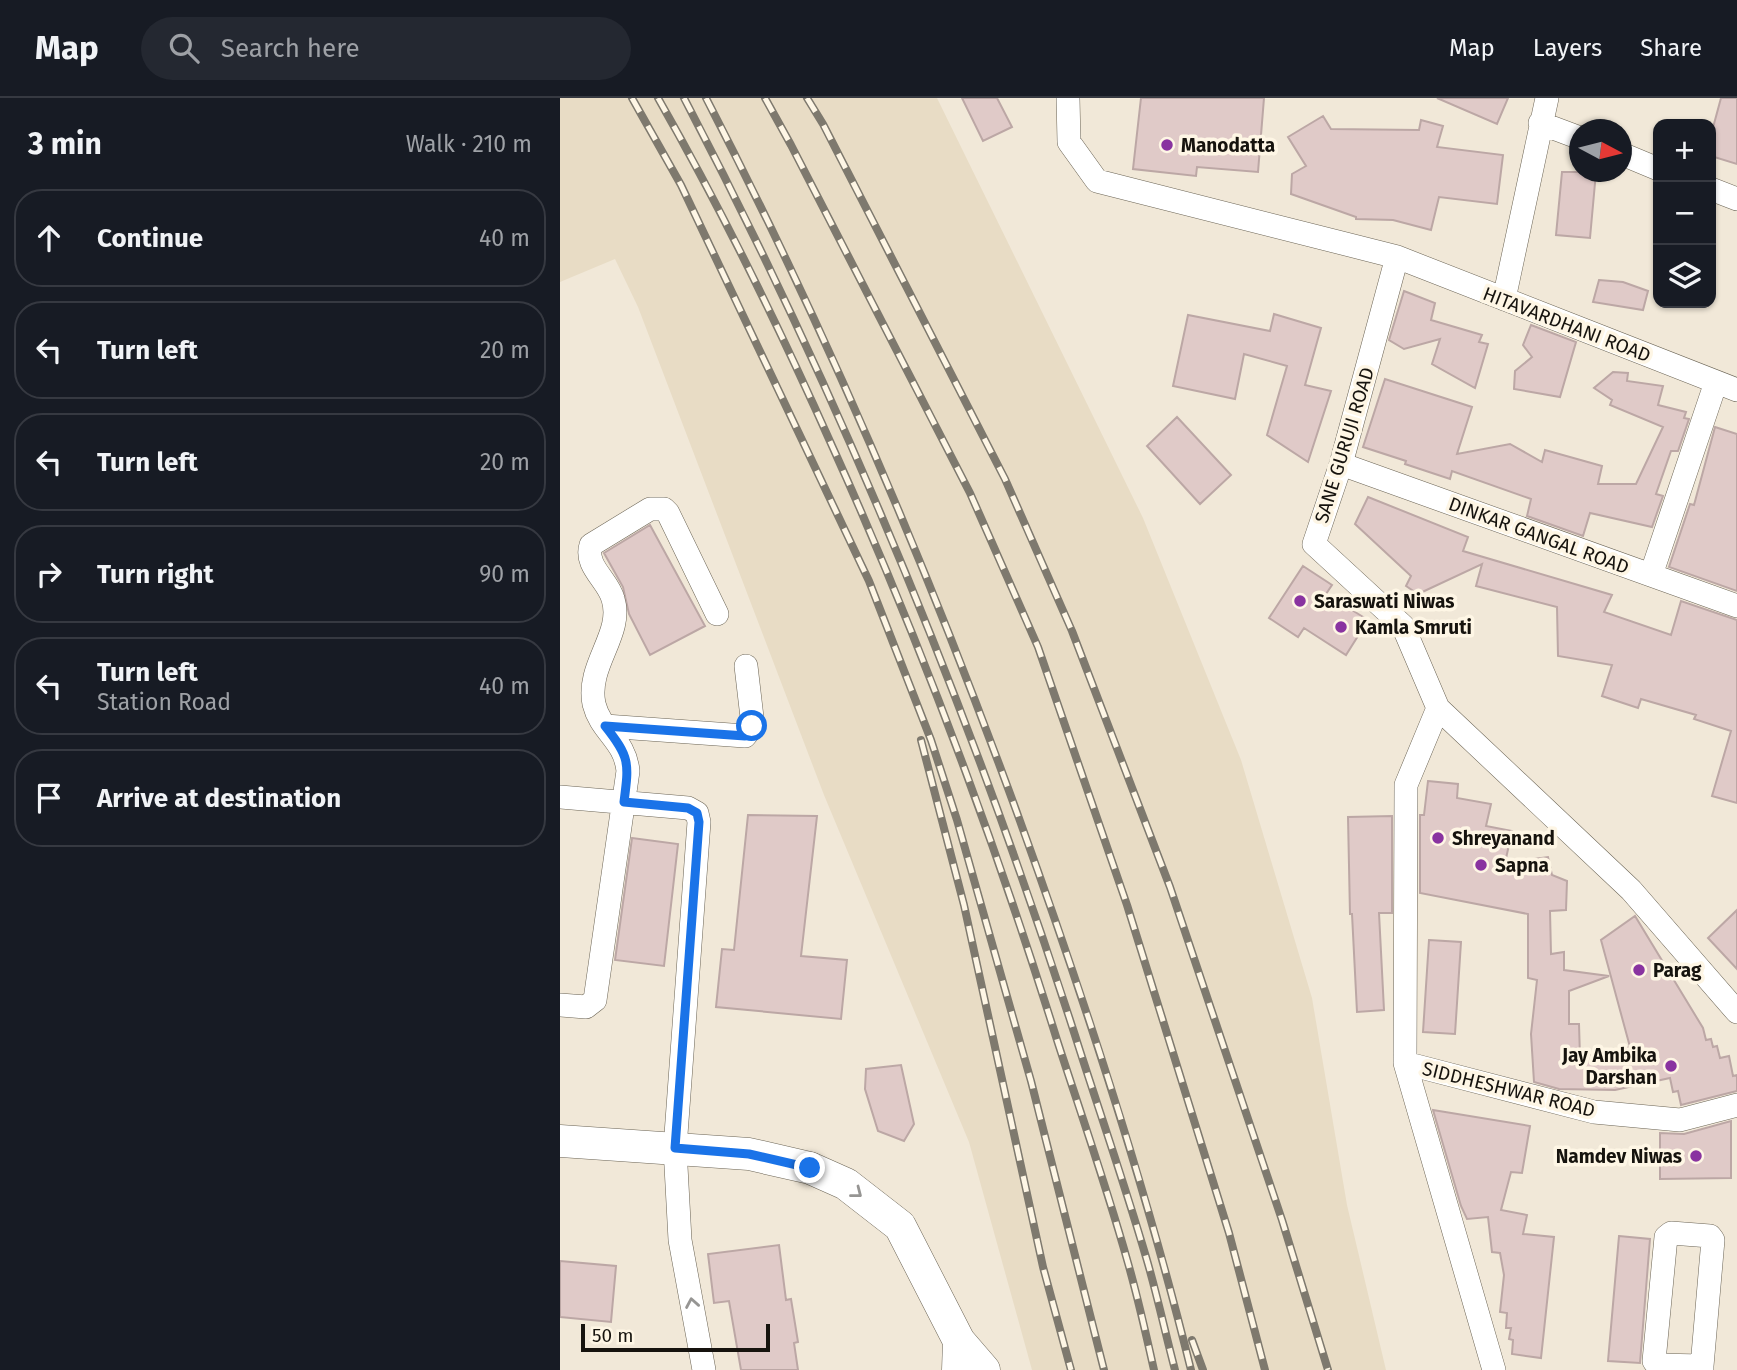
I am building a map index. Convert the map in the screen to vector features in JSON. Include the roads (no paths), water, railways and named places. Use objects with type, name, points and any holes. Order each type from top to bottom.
[{"type":"main road","points":[[560,1141],[749,1154],[810,1168],[846,1184],[900,1226],[958,1355],[985,1370]]},
{"type":"street","name":"HITAVARDHANI ROAD","points":[[1068,98],[1069,142],[1097,181],[1396,257],[1726,386]]},
{"type":"street","points":[[1504,299],[1547,98]]},
{"type":"street","points":[[1540,123],[1569,134]]},
{"type":"street","points":[[1632,158],[1653,167]]},
{"type":"street","points":[[1716,191],[1737,199]]},
{"type":"street","name":"SANE GURUJI ROAD","points":[[1396,257],[1341,464],[1314,544],[1403,625],[1438,708],[1631,890],[1737,1012]]},
{"type":"street","points":[[1651,575],[1726,386]]},
{"type":"street","name":"DINKAR GANGAL ROAD","points":[[1341,464],[1737,606]]},
{"type":"street","points":[[560,1004],[586,1007],[595,1000],[628,771],[622,747],[600,720],[594,703],[593,675],[611,633],[615,612],[613,598],[589,558],[591,545],[650,509],[664,509],[717,614]]},
{"type":"street","points":[[605,726],[745,736],[752,726],[746,666]]},
{"type":"street","points":[[1438,708],[1406,785],[1405,1063],[1494,1370]]},
{"type":"street","points":[[560,797],[688,808],[697,813],[699,822],[675,1148],[680,1240],[704,1370]]},
{"type":"street","name":"SIDDHESHWAR ROAD","points":[[1405,1063],[1594,1112],[1680,1120],[1737,1105]]},
{"type":"street","points":[[1671,1233],[1710,1236],[1713,1240],[1702,1368],[1657,1365],[1654,1361],[1666,1237],[1671,1233]]},
{"type":"railway","points":[[632,98],[681,185],[869,581],[931,740],[957,820],[1031,1081],[1104,1370]]},
{"type":"railway","points":[[658,98],[728,227],[833,448],[896,594],[954,741],[1008,889],[1094,1151],[1132,1276],[1154,1370]]},
{"type":"railway","points":[[684,98],[799,330],[903,567],[951,688],[1040,931],[1106,1130],[1146,1257],[1175,1370]]},
{"type":"railway","points":[[706,98],[835,364],[913,545],[986,728],[1113,1093],[1191,1370]]},
{"type":"railway","points":[[765,98],[970,493],[1038,647],[1127,905],[1229,1233],[1265,1370]]},
{"type":"railway","points":[[807,98],[823,124],[1005,479],[1072,631],[1170,887],[1282,1220],[1328,1370]]},
{"type":"railway","points":[[921,740],[964,905],[1043,1267],[1071,1370]]},
{"type":"railway","points":[[1192,1340],[1203,1370]]},
{"type":"place","name":"Manodatta","points":[[1167,145]]},
{"type":"place","name":"Saraswati Niwas","points":[[1300,601]]},
{"type":"place","name":"Kamla Smruti","points":[[1341,627]]},
{"type":"place","name":"Shreyanand","points":[[1438,838]]},
{"type":"place","name":"Sapna","points":[[1481,865]]},
{"type":"place","name":"Parag","points":[[1639,970]]},
{"type":"place","name":"Jay Ambika Darshan","points":[[1671,1066]]},
{"type":"place","name":"Namdev Niwas","points":[[1696,1156]]}]
